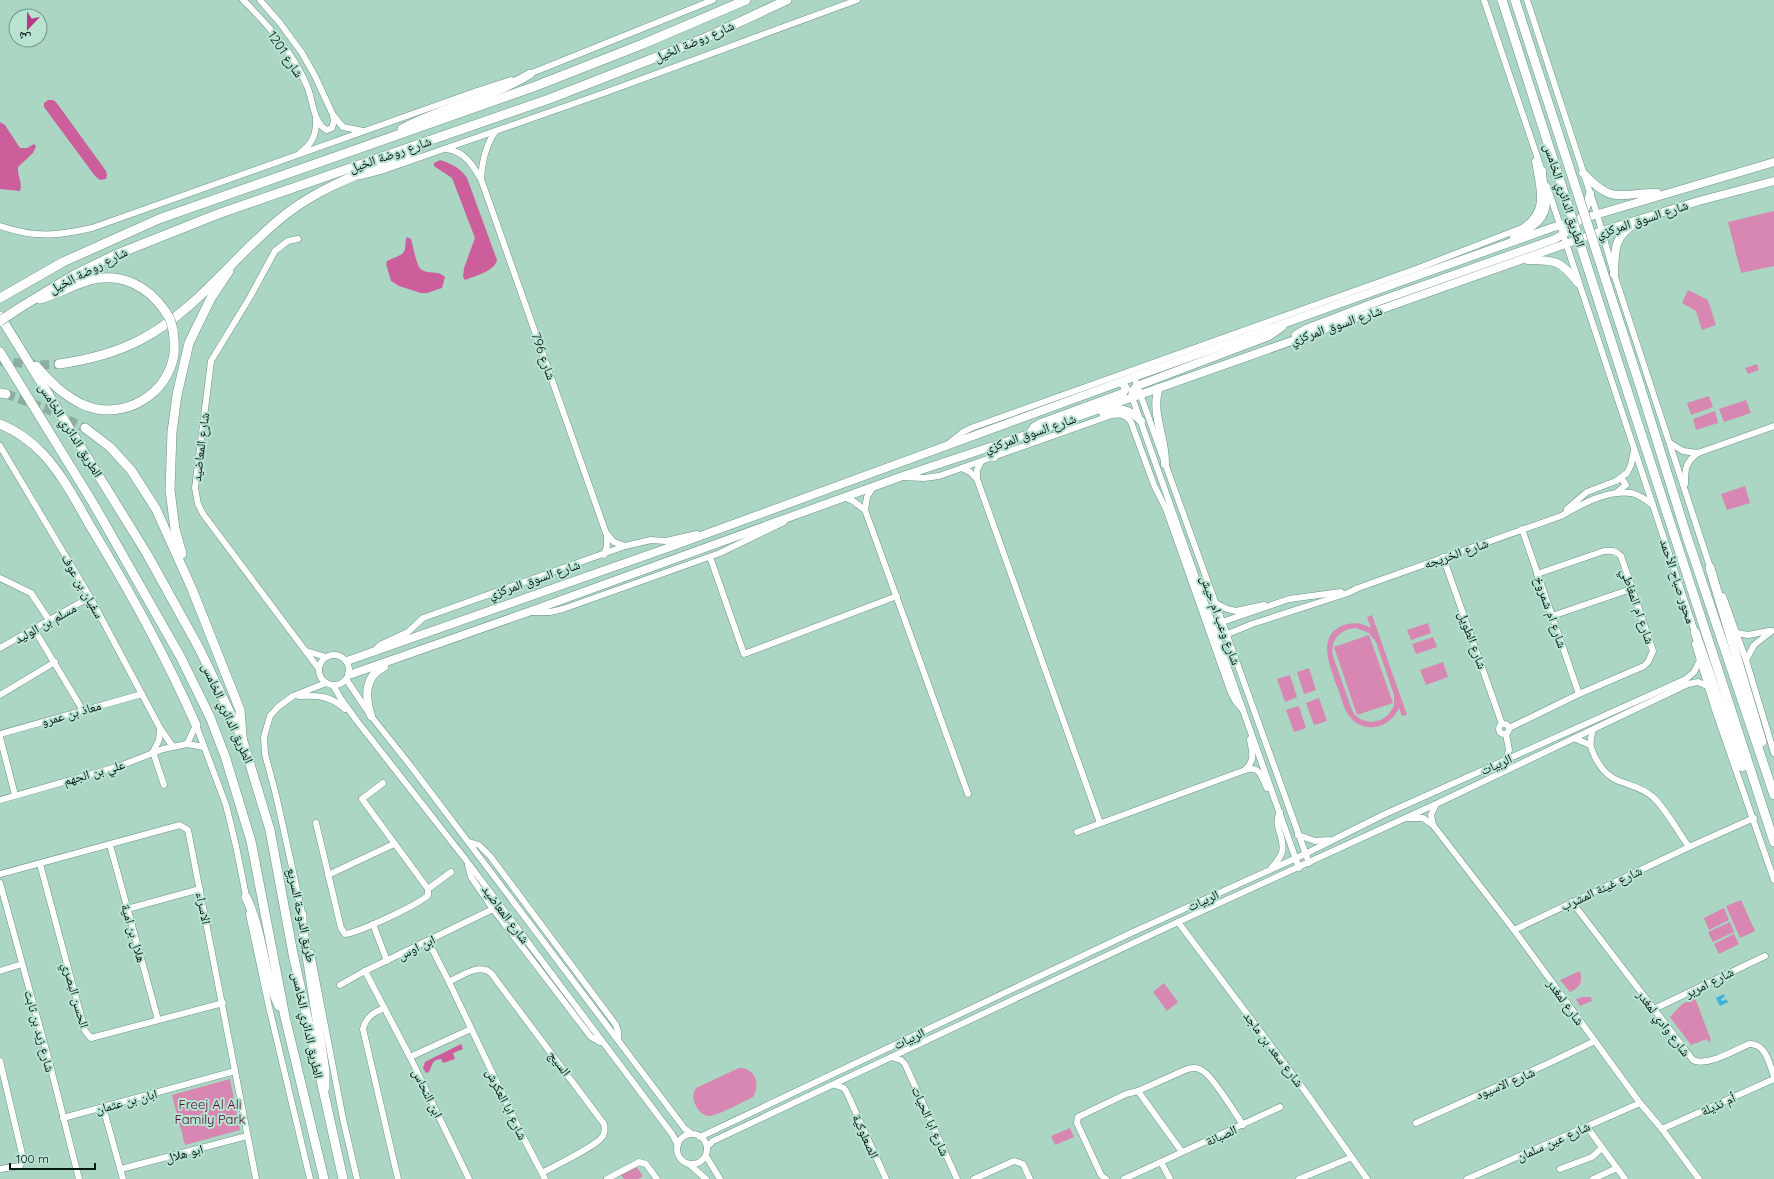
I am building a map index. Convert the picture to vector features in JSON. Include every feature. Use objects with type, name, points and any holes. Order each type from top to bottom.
[{"type":"highway","name":"شارع روضة الخيل","points":[[0,298],[63,262],[159,219],[380,142],[586,67],[746,0]]},
{"type":"highway","name":"شارع روضة الخيل","points":[[0,321],[25,304],[74,275],[115,254],[218,214],[549,99],[703,39],[787,0]]},
{"type":"highway","name":"الطريق الدائري الخامس","points":[[1502,0],[1627,390]]},
{"type":"highway","name":"الطريق الدائري الخامس","points":[[1515,0],[1640,386]]},
{"type":"highway","points":[[380,142],[413,123],[501,90],[530,74]]},
{"type":"highway","points":[[59,364],[93,358],[140,340],[173,318],[201,294],[239,256],[287,213],[306,200],[347,180],[408,154],[429,140]]},
{"type":"highway","points":[[190,584],[189,574],[175,529],[170,490],[172,432],[177,395],[185,358],[198,322],[211,298],[239,256]]},
{"type":"highway","points":[[19,347],[44,376],[66,395],[87,406],[113,410],[138,404],[148,397],[165,378],[174,355],[173,330],[170,319],[165,310],[149,292],[126,280],[114,278],[89,281],[53,296],[25,304]]},
{"type":"highway","name":"الطريق الدائري الخامس","points":[[0,316],[147,554],[199,648],[242,738],[270,830],[292,954],[343,1179]]},
{"type":"highway","name":"الطريق الدائري الخامس","points":[[0,352],[112,536],[180,656],[210,717],[225,756],[244,816],[262,894],[285,1017],[324,1179]]},
{"type":"highway","name":"محور صباح الأحمد","points":[[1640,386],[1687,537],[1774,795]]},
{"type":"highway","name":"محور صباح الأحمد","points":[[1627,390],[1774,842]]},
{"type":"highway","points":[[0,424],[18,433],[32,444],[45,456],[61,477],[133,598],[168,663],[196,725]]},
{"type":"highway","points":[[85,428],[110,447],[140,482],[156,509],[190,584],[240,710],[242,717],[242,738]]},
{"type":"highway","points":[[1710,568],[1757,723],[1768,764],[1770,783]]},
{"type":"highway","points":[[1695,632],[1756,806],[1768,823]]},
{"type":"highway","points":[[246,897],[255,917],[274,993],[285,1017]]},
{"type":"highway","points":[[302,915],[302,924],[326,1071],[324,1096]]},
{"type":"main road","name":"شارع السوق المركزي","points":[[347,661],[707,534],[1134,377],[1560,225],[1774,162]]},
{"type":"main road","points":[[1492,249],[1533,227],[1539,221],[1546,205],[1542,172]]},
{"type":"main road","points":[[1583,173],[1596,187],[1611,195],[1666,194]]},
{"type":"main road","name":"شارع السوق المركزي","points":[[347,677],[900,477],[1053,426],[1137,392],[1159,388],[1524,260],[1602,231],[1699,201],[1774,182]]},
{"type":"main road","points":[[1290,341],[1306,329],[1563,235],[1581,219],[1587,208],[1590,194]]},
{"type":"main road","points":[[1614,274],[1615,251],[1620,236],[1627,229],[1645,218]]},
{"type":"main road","points":[[1524,260],[1548,260],[1558,263],[1567,269],[1578,284]]},
{"type":"main road","points":[[1137,392],[1269,336],[1287,323]]},
{"type":"main road","points":[[1029,434],[1034,427],[1041,423],[1122,393],[1126,388],[1122,382]]},
{"type":"main road","points":[[1159,388],[1155,401],[1165,446],[1165,464]]},
{"type":"main road","points":[[1053,426],[1068,426],[1118,410],[1130,411],[1141,421]]},
{"type":"main road","points":[[994,457],[1002,443]]},
{"type":"main road","points":[[371,716],[367,698],[367,689],[371,678],[380,669],[416,652]]},
{"type":"street","name":"شارع 1201","points":[[243,0],[272,32],[293,59],[307,85],[321,126],[327,130],[334,126],[333,115]]},
{"type":"street","name":"شارع 1201","points":[[260,0],[280,23],[302,53],[315,76],[333,115],[343,127],[364,132]]},
{"type":"street","points":[[696,0],[696,8]]},
{"type":"street","points":[[0,226],[22,233],[43,235],[66,234],[92,228],[477,91],[530,74],[713,0]]},
{"type":"street","name":"شارع روضة الخيل","points":[[347,180],[384,170],[495,132],[857,0]]},
{"type":"street","name":"الطريق الدائري الخامس","points":[[1484,0],[1560,225],[1578,284]]},
{"type":"street","name":"الطريق الدائري الخامس","points":[[1527,0],[1597,214],[1614,274]]},
{"type":"street","name":"شارع 1201","points":[[297,156],[313,139],[317,126],[316,115]]},
{"type":"street","name":"شارع 796","points":[[481,179],[482,166],[488,144],[495,132]]},
{"type":"street","name":"شارع السوق المركزي","points":[[945,447],[961,433],[971,428],[1437,261],[1522,228],[1534,218],[1540,205],[1540,193],[1534,147]]},
{"type":"street","name":"شارع 796","points":[[445,149],[453,150],[466,157],[481,179],[606,533],[607,542],[604,555]]},
{"type":"street","name":"شارع المعاضيد","points":[[298,239],[288,241],[275,251],[250,297],[211,361],[195,488],[198,504],[203,514],[318,669]]},
{"type":"street","points":[[1614,274],[1710,568],[1737,633],[1774,753]]},
{"type":"street","name":"محور صباح الأحمد","points":[[1578,284],[1635,449],[1695,632],[1694,641],[1707,686],[1754,818],[1774,880]]},
{"type":"street","name":"شارع وعب ام حيش","points":[[1134,377],[1141,421],[1300,868]]},
{"type":"street","name":"شارع وعب ام حيش","points":[[1137,392],[1227,634],[1309,864]]},
{"type":"street","name":"شارع السوق المركزي","points":[[900,477],[932,477],[981,462],[1109,416],[1121,414],[1125,416]]},
{"type":"street","name":"شارع وعب ام حيش","points":[[1125,416],[1131,422],[1154,485],[1166,509],[1231,693],[1243,710]]},
{"type":"street","points":[[1685,490],[1686,468],[1688,461],[1698,453],[1774,426]]},
{"type":"street","points":[[1141,449],[1144,429]]},
{"type":"street","points":[[1670,443],[1683,451],[1698,453]]},
{"type":"street","name":"سفيان بن عوف","points":[[0,446],[90,597],[160,728],[173,747]]},
{"type":"street","points":[[1614,494],[1626,485],[1625,481],[1621,478],[1628,472],[1635,449]]},
{"type":"street","points":[[981,462],[977,470],[977,479],[1100,823]]},
{"type":"street","points":[[962,468],[970,472],[977,479]]},
{"type":"street","name":"شارع الخريجه","points":[[1554,518],[1587,492],[1621,478]]},
{"type":"street","points":[[865,510],[867,497],[873,487]]},
{"type":"street","name":"شارع الخريجه","points":[[1218,638],[1252,624],[1341,595],[1443,557],[1561,516],[1585,502],[1614,494],[1634,493],[1653,505]]},
{"type":"street","points":[[844,497],[858,503],[865,510],[968,794]]},
{"type":"street","name":"شارع السوق المركزي","points":[[531,611],[550,612],[563,609],[710,557],[780,525],[800,513]]},
{"type":"street","name":"شارع ام شمروخ","points":[[1522,529],[1579,694]]},
{"type":"street","points":[[606,533],[614,542],[625,546]]},
{"type":"street","name":"شارع السوق المركزي","points":[[371,653],[380,644],[408,632],[423,618],[604,555],[625,546],[651,540],[666,541],[696,534],[707,534]]},
{"type":"street","points":[[1180,550],[1190,556]]},
{"type":"street","name":"شارع ام المغاطي","points":[[1507,731],[1579,694],[1644,666],[1652,657],[1652,645],[1621,556],[1615,551],[1604,551],[1537,574]]},
{"type":"street","points":[[710,557],[744,654],[897,596]]},
{"type":"street","name":"شارع الطويل","points":[[1443,557],[1502,724]]},
{"type":"street","points":[[0,578],[31,593],[49,620]]},
{"type":"street","name":"شارع الخريجه","points":[[1213,625],[1294,598],[1323,595],[1358,588]]},
{"type":"street","points":[[1552,616],[1632,589]]},
{"type":"street","name":"مسلم بن الوليد","points":[[0,648],[90,597]]},
{"type":"street","points":[[1215,603],[1227,609],[1236,611],[1263,605],[1276,604]]},
{"type":"street","points":[[34,629],[55,662],[82,710]]},
{"type":"street","points":[[1737,633],[1753,635],[1773,630]]},
{"type":"street","points":[[1746,660],[1754,645],[1773,630]]},
{"type":"street","points":[[306,651],[326,657]]},
{"type":"street","points":[[330,655],[339,655],[347,661],[349,668],[347,677],[340,684],[333,685],[326,683],[322,679],[318,669],[322,660],[326,657],[330,655]]},
{"type":"street","name":"الربيات","points":[[700,1137],[1131,933],[1305,854],[1383,815],[1686,679],[1694,672],[1700,660]]},
{"type":"street","points":[[0,695],[55,662]]},
{"type":"street","name":"شارع المعاضيد","points":[[347,677],[371,716],[469,842],[685,1129],[692,1134]]},
{"type":"street","name":"الربيات","points":[[707,1147],[713,1141],[835,1085],[891,1057],[1178,922],[1309,864],[1688,684],[1698,682],[1707,686]]},
{"type":"street","name":"طريق الدوحة السريع","points":[[326,683],[293,696],[278,707],[270,716],[264,736],[265,754],[276,795],[302,915],[342,1119],[357,1179]]},
{"type":"street","name":"شارع المعاضيد","points":[[333,685],[357,721],[466,860],[602,1043],[672,1134],[678,1145]]},
{"type":"street","name":"معاذ بن عمرو","points":[[0,734],[142,694]]},
{"type":"street","points":[[293,696],[314,695],[327,697],[338,703],[357,721]]},
{"type":"street","points":[[1506,760],[1509,750],[1507,731],[1506,724],[1502,724],[1498,728],[1503,734],[1507,731]]},
{"type":"street","points":[[187,744],[196,725]]},
{"type":"street","points":[[196,725],[218,783],[232,826],[255,949],[310,1179]]},
{"type":"street","points":[[160,728],[159,740],[153,752],[164,785]]},
{"type":"street","points":[[1245,770],[1253,758],[1250,730]]},
{"type":"street","points":[[1593,730],[1590,745],[1601,768],[1608,776],[1645,792],[1654,798],[1689,847]]},
{"type":"street","points":[[0,737],[15,795]]},
{"type":"street","points":[[1574,738],[1590,745]]},
{"type":"street","name":"علي بن الجهم","points":[[0,800],[120,766],[153,752],[187,744],[204,747]]},
{"type":"street","points":[[1270,756],[1277,754]]},
{"type":"street","points":[[1077,832],[1245,770],[1252,769],[1259,772],[1268,788],[1273,793]]},
{"type":"street","points":[[316,823],[342,931],[345,934],[353,933],[420,901],[428,895],[428,889],[362,799],[383,783]]},
{"type":"street","points":[[1433,825],[1431,815],[1436,804]]},
{"type":"street","points":[[1270,869],[1280,856],[1282,850],[1282,842],[1277,824],[1280,812]]},
{"type":"street","points":[[1405,818],[1423,818],[1433,825]]},
{"type":"street","name":"شارع غينة المشرب","points":[[1514,930],[1689,847],[1754,818]]},
{"type":"street","name":"الاسراء","points":[[0,874],[180,825],[188,830],[223,1003],[256,1179]]},
{"type":"street","name":"شارع لمغدر","points":[[1433,825],[1514,930],[1640,1103],[1662,1129],[1699,1179]]},
{"type":"street","points":[[1298,835],[1315,841],[1335,839]]},
{"type":"street","points":[[469,842],[479,845],[487,852],[616,1025],[618,1040]]},
{"type":"street","points":[[328,875],[394,844]]},
{"type":"street","name":"هلال بن امية","points":[[110,845],[158,1020]]},
{"type":"street","points":[[466,860],[472,877],[493,909],[591,1037],[602,1043]]},
{"type":"street","name":"الحسن البصري","points":[[40,864],[87,1033],[91,1038],[223,1003]]},
{"type":"street","points":[[428,889],[452,872]]},
{"type":"street","name":"شارع زيد بن ثابت","points":[[0,883],[78,1179]]},
{"type":"street","points":[[127,909],[200,889]]},
{"type":"street","name":"شارع وادي لمغدر","points":[[1572,902],[1693,1060],[1698,1062],[1707,1062],[1749,1044],[1756,1044],[1763,1048],[1774,1078]]},
{"type":"street","name":"ابن اوس","points":[[340,986],[365,971],[493,909]]},
{"type":"street","name":"شارع سعد بن ماجد","points":[[1178,922],[1305,1091],[1366,1179]]},
{"type":"street","points":[[373,924],[387,961]]},
{"type":"street","name":"شارع ابا العكرش","points":[[428,941],[543,1176]]},
{"type":"street","points":[[553,955],[566,958]]},
{"type":"street","name":"شارع امرير","points":[[1654,1009],[1764,956]]},
{"type":"street","points":[[0,971],[22,964]]},
{"type":"street","name":"السيج","points":[[449,982],[477,969],[485,969],[491,973],[603,1121],[605,1128],[603,1137],[543,1176]]},
{"type":"street","name":"ابن النحاس","points":[[365,971],[410,1057],[469,1179]]},
{"type":"street","points":[[384,1008],[373,1013],[365,1022],[363,1029],[398,1179]]},
{"type":"street","points":[[410,1057],[471,1029]]},
{"type":"street","name":"شارع الاسيود","points":[[1416,1123],[1595,1042]]},
{"type":"street","points":[[905,1064],[908,1049]]},
{"type":"street","points":[[891,1057],[901,1060],[905,1064]]},
{"type":"street","points":[[0,1061],[23,1158],[22,1164],[17,1167],[0,1169]]},
{"type":"street","name":"شارع ابا الحيات","points":[[905,1064],[956,1179]]},
{"type":"street","points":[[1106,1179],[1098,1168],[1077,1123],[1077,1119],[1080,1115],[1126,1094],[1138,1091],[1185,1070],[1197,1068],[1207,1074],[1243,1125]]},
{"type":"street","name":"ابان بن عثمان","points":[[63,1118],[235,1071]]},
{"type":"street","points":[[847,1093],[846,1087],[849,1078]]},
{"type":"street","name":"أم نذيلة","points":[[1662,1129],[1774,1078]]},
{"type":"street","points":[[835,1085],[844,1088],[847,1093]]},
{"type":"street","points":[[1138,1091],[1182,1152]]},
{"type":"street","name":"الصعلوكية","points":[[847,1093],[886,1179]]},
{"type":"street","name":"شارع عين سلمان","points":[[1467,1179],[1640,1103]]},
{"type":"street","points":[[103,1107],[123,1179]]},
{"type":"street","name":"الصبانة","points":[[1124,1179],[1138,1176],[1161,1162],[1280,1107]]},
{"type":"street","points":[[1587,1127],[1625,1179]]},
{"type":"street","points":[[706,1179],[689,1164],[684,1162],[678,1155],[678,1145],[684,1137],[692,1134],[700,1137],[707,1147],[706,1156],[720,1179]]},
{"type":"street","name":"ابو هلال","points":[[121,1169],[247,1136]]},
{"type":"street","points":[[1560,1169],[1592,1157],[1602,1148]]},
{"type":"street","points":[[689,1164],[699,1163],[706,1156]]},
{"type":"street","points":[[1299,1179],[1350,1158]]},
{"type":"street","points":[[974,1179],[1008,1162],[1019,1161],[1023,1164],[1030,1179]]},
{"type":"street","points":[[607,1179],[639,1162],[646,1164],[657,1179]]},
{"type":"street","points":[[1161,1162],[1170,1179]]},
{"type":"street","points":[[1592,1179],[1617,1168]]},
{"type":"green space","points":[[1774,211],[1774,266],[1741,273],[1728,222]]},
{"type":"green space","points":[[1688,290],[1708,300],[1716,325],[1702,330],[1696,311],[1682,303]]},
{"type":"green space","points":[[1757,364],[1759,370],[1748,374],[1745,368]]},
{"type":"green space","points":[[1709,396],[1713,407],[1691,415],[1687,403]]},
{"type":"green space","points":[[1746,400],[1751,413],[1724,422],[1719,409]]},
{"type":"green space","points":[[1715,411],[1718,423],[1696,430],[1693,419]]},
{"type":"green space","points":[[1745,486],[1750,503],[1727,510],[1721,494]]},
{"type":"green space","points":[[1372,615],[1407,715],[1402,716],[1399,708],[1390,720],[1377,727],[1363,726],[1356,723],[1348,714],[1329,663],[1328,653],[1330,636],[1335,630],[1344,625],[1355,623],[1371,628],[1367,617]],"holes":[[[1356,628],[1369,633],[1376,642],[1394,695],[1394,706],[1388,715],[1381,720],[1371,722],[1362,720],[1355,715],[1352,710],[1332,650],[1337,636],[1345,631]]]},
{"type":"green space","points":[[1428,623],[1431,633],[1411,640],[1407,630]]},
{"type":"green space","points":[[1369,635],[1393,703],[1357,715],[1334,647]]},
{"type":"green space","points":[[1433,637],[1437,647],[1416,654],[1412,644]]},
{"type":"green space","points":[[1443,662],[1448,677],[1426,685],[1420,670]]},
{"type":"green space","points":[[1309,668],[1316,690],[1304,694],[1297,672]]},
{"type":"green space","points":[[1290,675],[1297,697],[1285,702],[1277,679]]},
{"type":"green space","points":[[1319,698],[1327,721],[1314,725],[1306,703]]},
{"type":"green space","points":[[1299,706],[1306,728],[1294,732],[1286,710]]},
{"type":"green space","points":[[1741,900],[1755,931],[1740,938],[1726,906]]},
{"type":"green space","points":[[1724,908],[1729,920],[1709,930],[1704,918]]},
{"type":"green space","points":[[1730,922],[1734,932],[1713,942],[1708,932]]},
{"type":"green space","points":[[1734,934],[1739,944],[1719,954],[1714,944]]},
{"type":"green space","points":[[1580,971],[1580,984],[1576,989],[1570,992],[1560,980]]},
{"type":"green space","points":[[1164,983],[1178,1002],[1167,1011],[1153,992]]},
{"type":"green space","points":[[1591,997],[1592,1001],[1580,1006],[1576,999]]},
{"type":"green space","points":[[1695,998],[1711,1040],[1708,1042],[1707,1039],[1691,1045],[1670,1017],[1682,1004]]},
{"type":"green space","points":[[739,1068],[749,1070],[755,1078],[756,1087],[753,1097],[713,1115],[710,1116],[703,1114],[695,1104],[693,1095],[696,1088]]},
{"type":"green space","name":"Freej Al Ali Family Park","points":[[230,1079],[240,1130],[185,1145],[172,1095]]},
{"type":"green space","points":[[1070,1128],[1074,1137],[1055,1145],[1051,1136]]},
{"type":"green space","points":[[636,1166],[643,1176],[638,1179],[624,1179],[621,1175]]},
{"type":"shaded area","points":[[48,100],[53,100],[56,102],[106,171],[106,179],[100,180],[95,176],[44,107],[44,103]]},
{"type":"shaded area","points":[[0,122],[5,125],[20,148],[27,148],[34,144],[36,146],[33,153],[18,167],[21,185],[20,191],[0,189]]},
{"type":"shaded area","points":[[440,160],[455,166],[462,171],[467,178],[497,260],[493,267],[489,270],[465,280],[463,277],[464,268],[475,238],[452,178],[434,166],[434,163]]},
{"type":"shaded area","points":[[407,237],[411,239],[419,267],[422,270],[439,273],[445,277],[442,288],[427,293],[421,293],[399,286],[391,281],[386,264],[387,261],[400,256],[403,253],[405,250]]},
{"type":"shaded area","points":[[461,1044],[463,1049],[453,1053],[455,1059],[443,1063],[441,1059],[435,1060],[429,1072],[426,1073],[423,1068],[425,1062]]},
{"type":"water","points":[[1724,994],[1725,997],[1721,1000],[1723,1001],[1726,999],[1728,1002],[1720,1006],[1716,998]]},
{"type":"tunnel","points":[[0,361],[39,365],[59,364]]},
{"type":"tunnel","points":[[6,394],[47,409],[85,428]]}]
